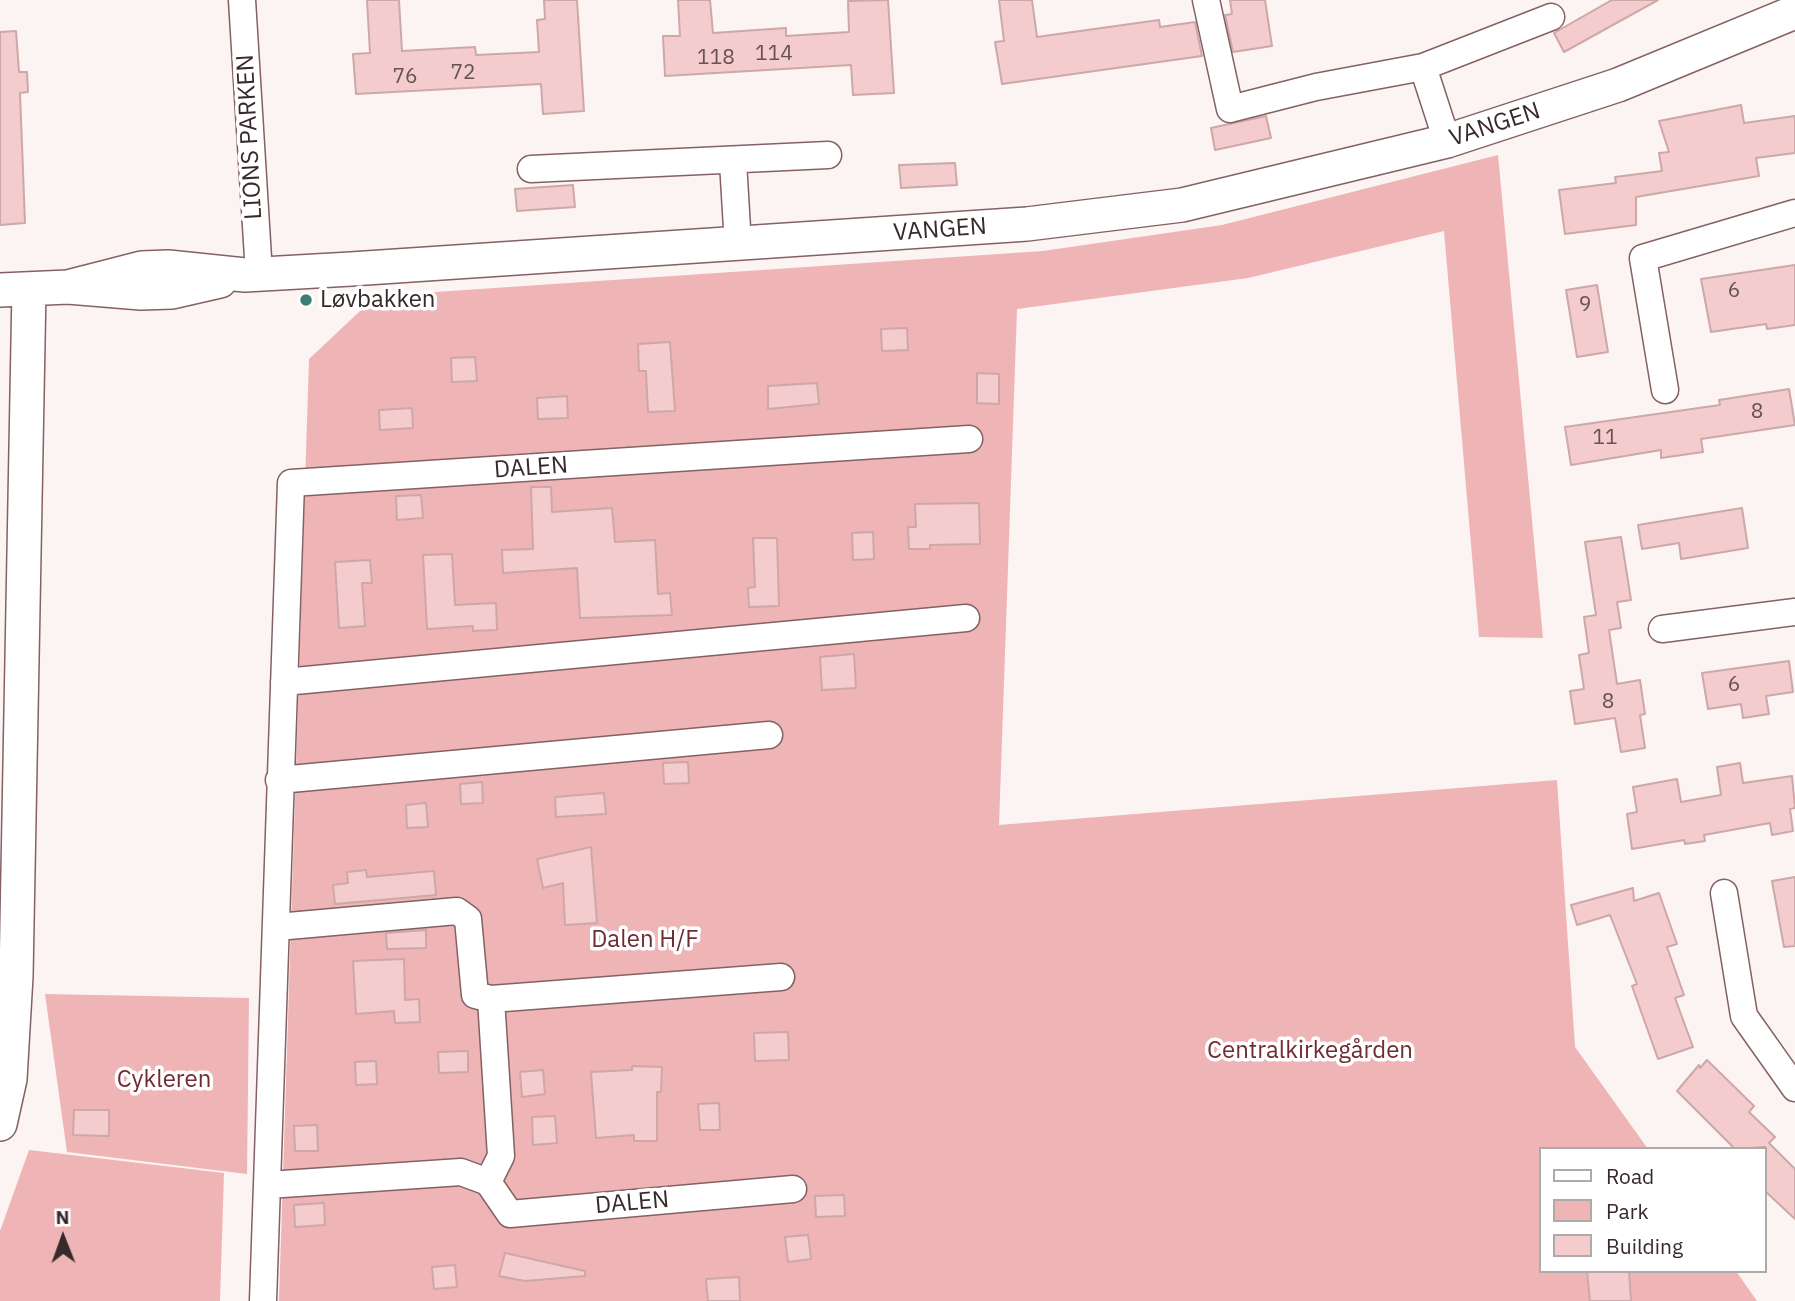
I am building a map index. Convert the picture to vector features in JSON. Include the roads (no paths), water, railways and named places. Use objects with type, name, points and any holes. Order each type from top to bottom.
[{"type":"street","name":"LIONS PARKEN","points":[[242,0],[252,274]]},
{"type":"street","points":[[1206,0],[1230,110],[1316,87],[1423,67],[1551,17]]},
{"type":"street","name":"VANGEN","points":[[1618,85],[1780,0]]},
{"type":"street","name":"VANGEN","points":[[15,289],[68,287],[142,293],[172,292],[252,274],[738,245],[1027,224],[1182,205],[1447,141],[1618,85],[1795,12]]},
{"type":"street","points":[[1423,67],[1447,141]]},
{"type":"street","points":[[531,169],[733,162],[828,155]]},
{"type":"street","points":[[733,162],[738,245]]},
{"type":"street","points":[[1665,390],[1643,258],[1795,213]]},
{"type":"street","points":[[0,1124],[10,1079],[16,976],[15,289]]},
{"type":"street","name":"DALEN","points":[[262,1301],[291,483],[969,439]]},
{"type":"street","points":[[1662,629],[1795,612]]},
{"type":"street","points":[[284,682],[966,618]]},
{"type":"street","points":[[279,780],[769,735]]},
{"type":"street","points":[[1724,893],[1744,1016],[1795,1088]]},
{"type":"street","points":[[277,927],[457,911],[468,919],[475,995],[491,999],[781,977]]},
{"type":"street","points":[[268,1185],[461,1171],[488,1182],[502,1156],[491,999]]},
{"type":"street","name":"DALEN","points":[[488,1182],[510,1214],[793,1189]]},
{"type":"place","name":"Løvbakken","points":[[306,300]]},
{"type":"park label","name":"Dalen H/F","points":[[645,940]]},
{"type":"park label","name":"Centralkirkegården","points":[[1310,1051]]},
{"type":"park label","name":"Cykleren","points":[[164,1080]]}]
